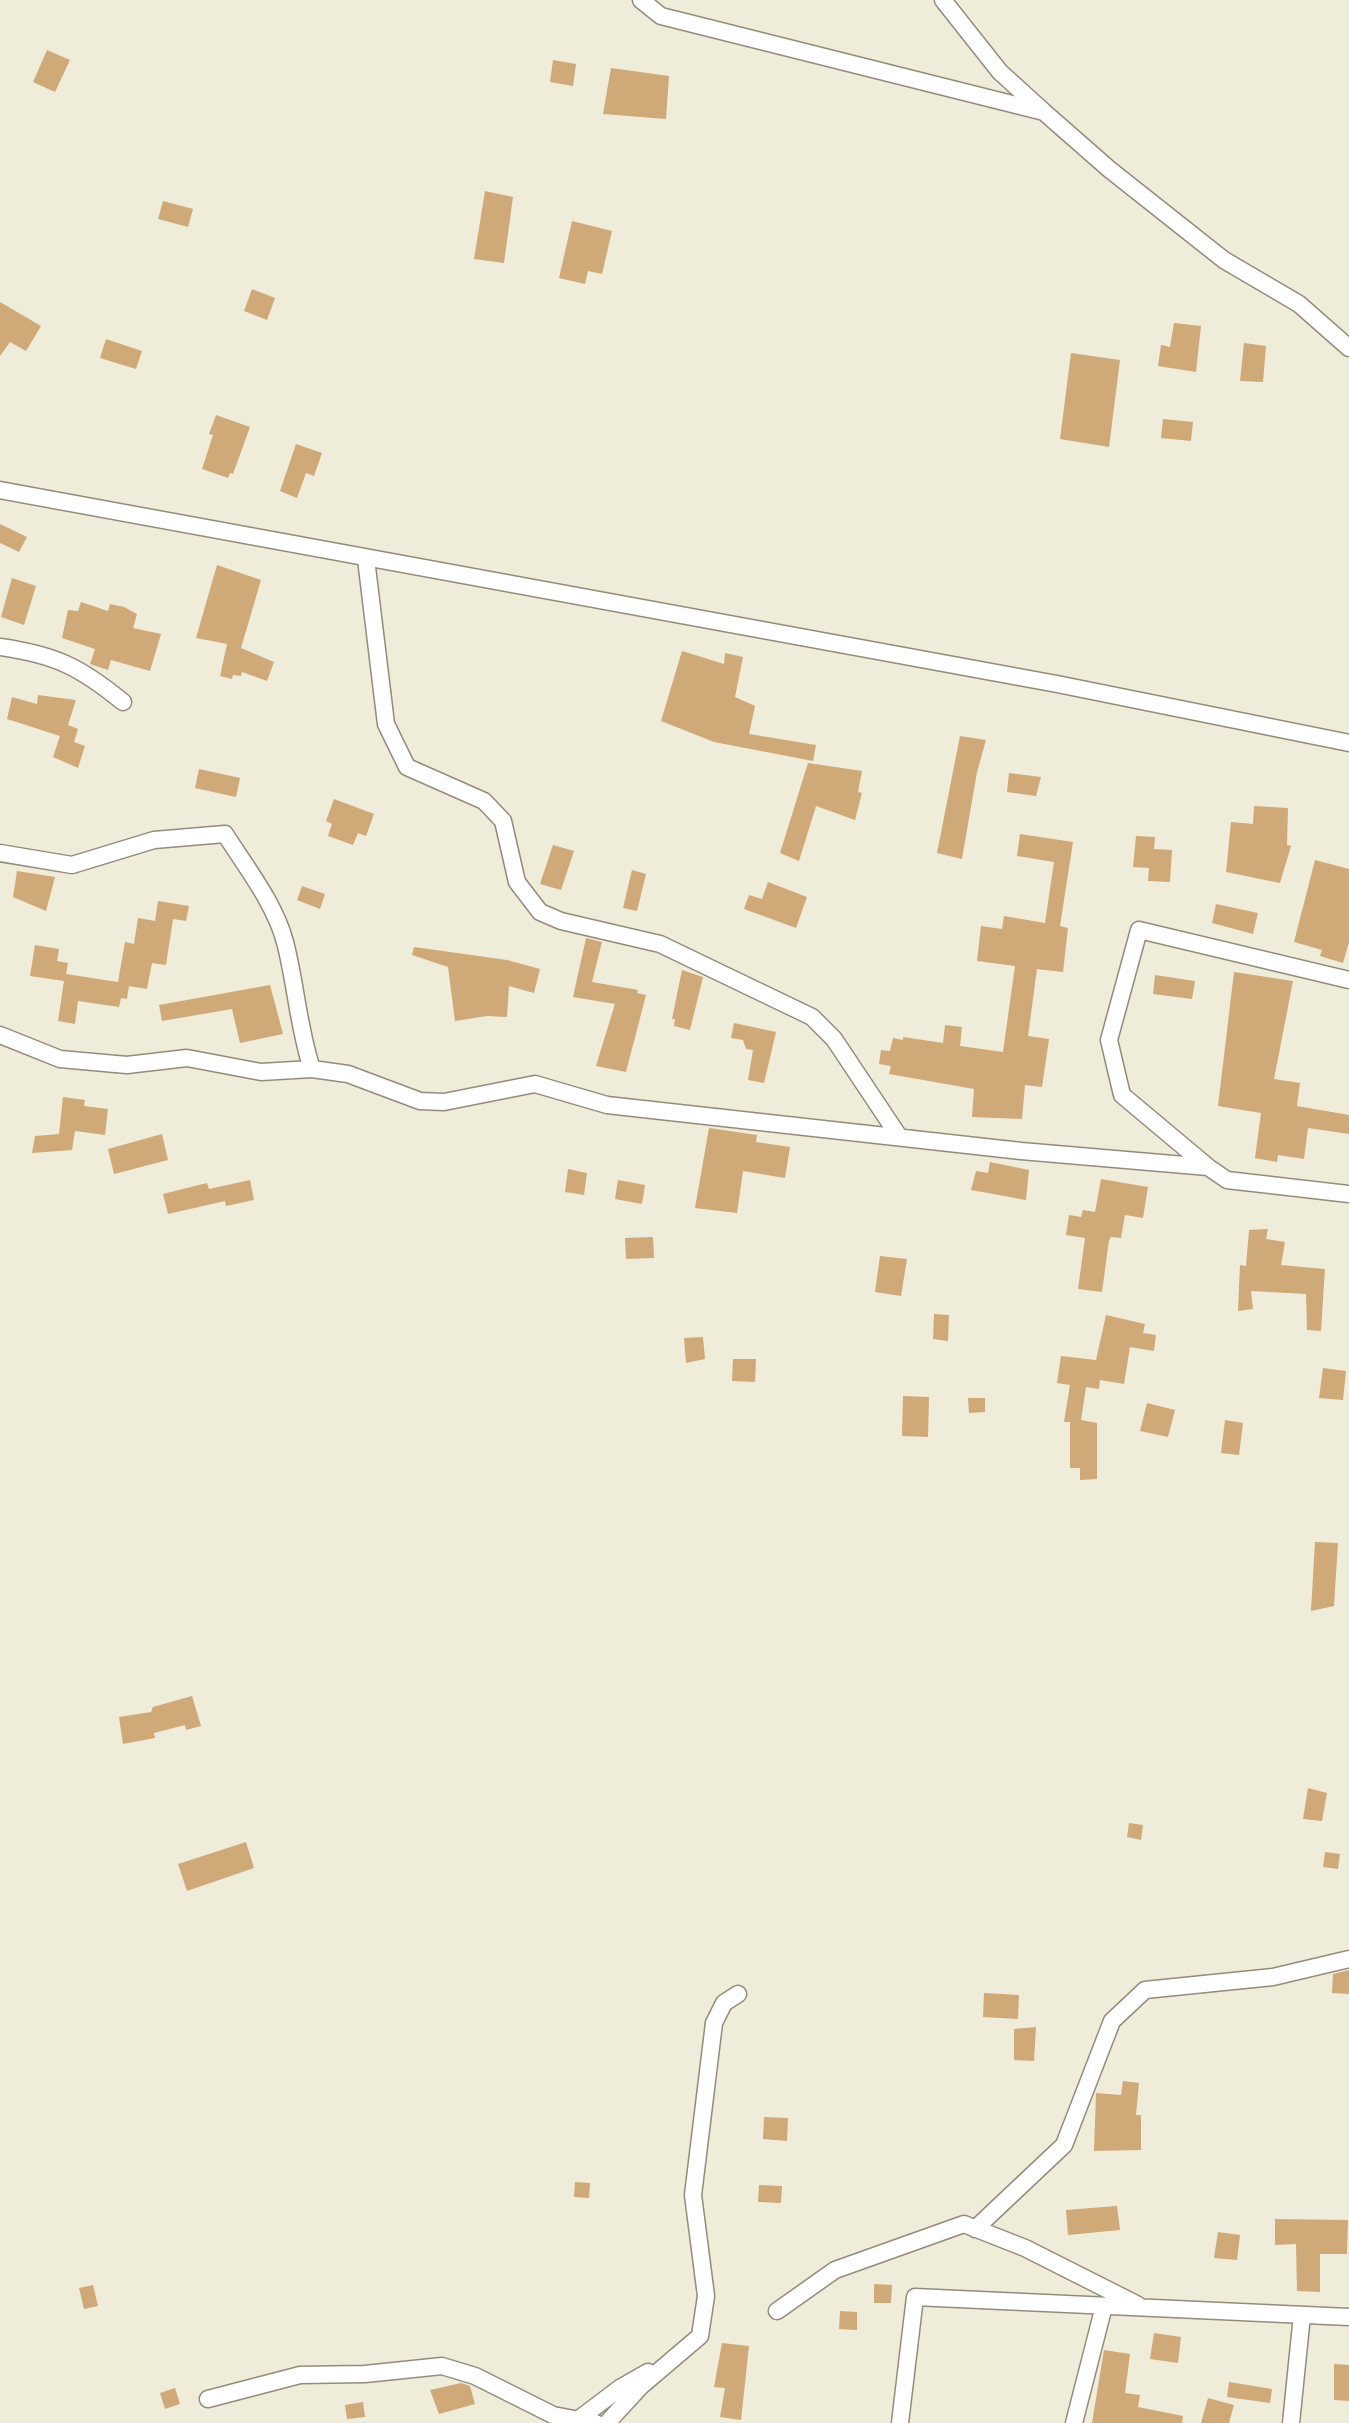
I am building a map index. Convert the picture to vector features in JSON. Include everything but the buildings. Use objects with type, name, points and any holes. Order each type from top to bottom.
[{"type":"street","points":[[641,0],[661,16],[1044,112]]},
{"type":"street","points":[[943,0],[1000,72],[1109,169],[1224,260],[1299,304],[1349,348]]},
{"type":"street","points":[[0,490],[1057,684],[1349,743]]},
{"type":"street","points":[[366,559],[386,724],[400,753],[407,767],[484,801],[503,821],[517,882],[540,912],[561,921],[660,944],[812,1017],[834,1039],[898,1135]]},
{"type":"street","points":[[0,647],[41,653],[87,673],[123,702]]},
{"type":"street","points":[[0,853],[72,865],[154,840],[225,834],[256,883],[285,940],[300,1032],[312,1069]]},
{"type":"street","points":[[1349,980],[1139,930],[1109,1040],[1122,1095],[1227,1180],[1349,1194]]},
{"type":"street","points":[[0,1035],[60,1059],[127,1065],[187,1058],[261,1072],[312,1069],[348,1074],[420,1101],[456,1101],[535,1084],[607,1105],[1021,1151],[1208,1167]]},
{"type":"street","points":[[975,2229],[1064,2145],[1112,2021],[1145,1990],[1273,1977],[1349,1959]]},
{"type":"street","points":[[607,2423],[674,2357],[700,2336],[706,2296],[693,2195],[714,2023],[724,2003],[738,1994]]},
{"type":"street","points":[[777,2311],[835,2270],[964,2224],[1025,2248],[1143,2308]]},
{"type":"street","points":[[900,2423],[915,2297],[1349,2317]]},
{"type":"street","points":[[1074,2423],[1104,2306]]},
{"type":"street","points":[[1291,2423],[1302,2315]]},
{"type":"street","points":[[208,2399],[300,2375],[365,2374],[442,2366],[475,2376],[553,2415],[583,2422],[620,2388],[674,2357]]}]
